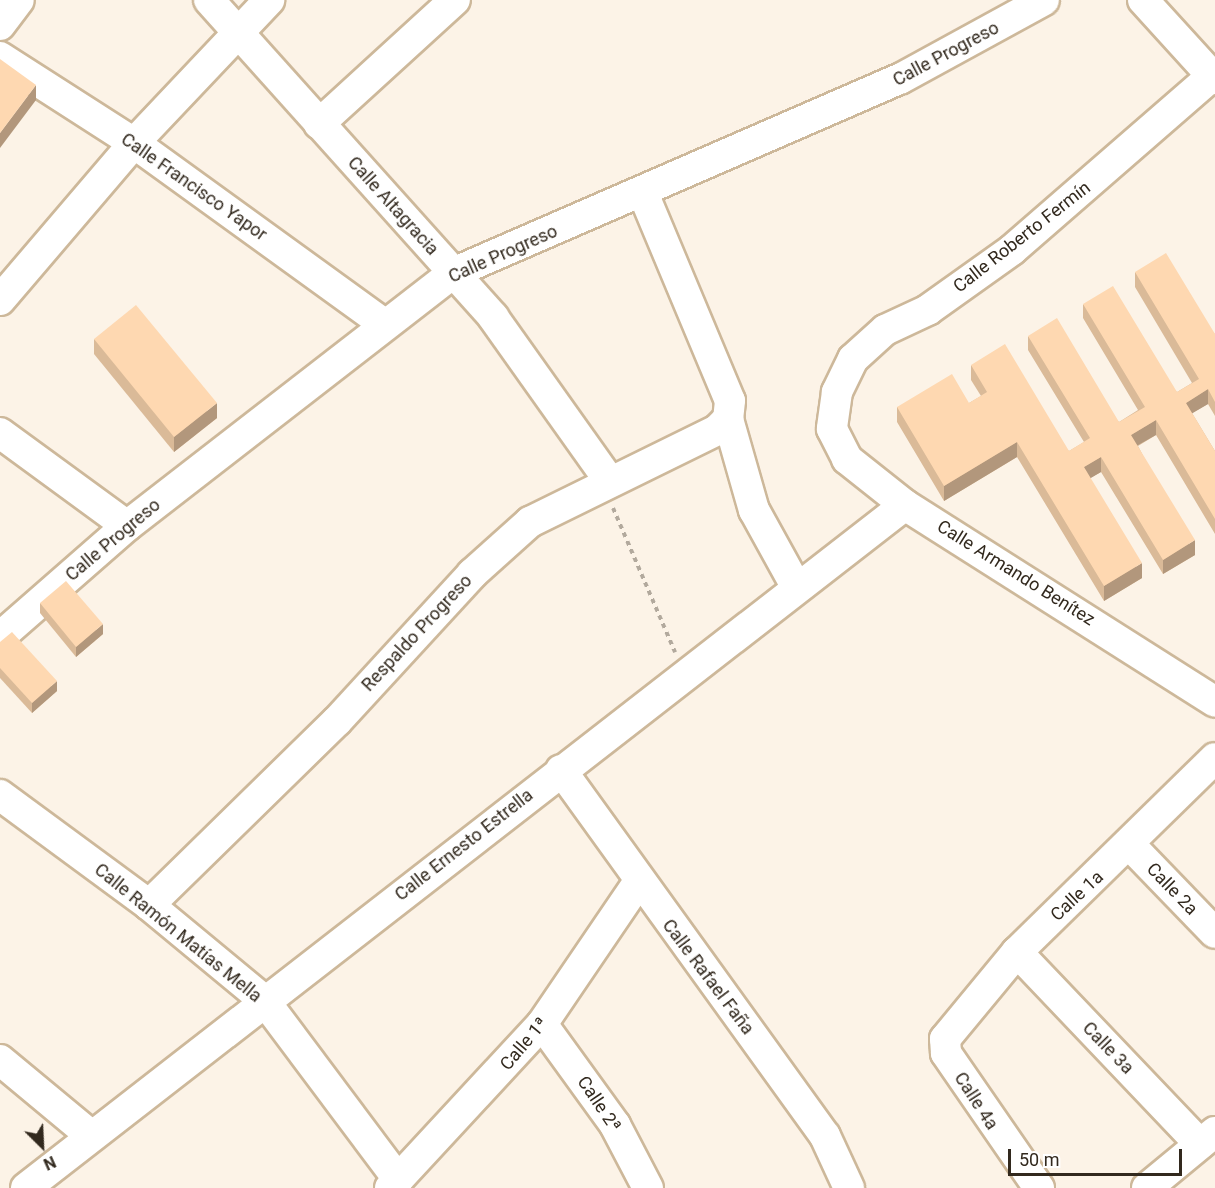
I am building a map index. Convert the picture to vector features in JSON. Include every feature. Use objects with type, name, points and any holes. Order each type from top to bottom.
[{"type":"street","points":[[0,26],[19,0]]},
{"type":"street","name":"Calle Altagracia","points":[[209,0],[493,317],[609,480]]},
{"type":"street","points":[[0,300],[134,143],[269,0]]},
{"type":"street","points":[[320,124],[455,0]]},
{"type":"street","points":[[1143,0],[1213,78]]},
{"type":"street","name":"Calle Progreso","points":[[0,637],[126,526],[384,324],[453,273],[643,193],[900,79],[1030,3]]},
{"type":"street","name":"Calle Francisco Yapor","points":[[0,57],[134,143],[384,324]]},
{"type":"street","name":"Calle Roberto Fermín","points":[[832,429],[837,392],[853,359],[885,330],[928,310],[1012,250],[1213,78]]},
{"type":"street","points":[[643,193],[730,402],[728,419],[754,510],[797,588]]},
{"type":"street","name":"Respaldo Progreso","points":[[149,905],[337,721],[472,573],[530,522],[609,480],[717,430],[728,419]]},
{"type":"street","name":"Calle Armando Benítez","points":[[832,429],[847,459],[905,505],[1215,702]]},
{"type":"street","points":[[0,433],[126,526]]},
{"type":"street","name":"Calle Ernesto Estrella","points":[[26,1188],[89,1134],[905,505]]},
{"type":"street","name":"Calle 1a","points":[[945,1039],[1017,952],[1130,845],[1215,759]]},
{"type":"street","name":"Calle Rafael Faña","points":[[561,770],[638,883],[825,1136],[849,1188]]},
{"type":"street","name":"Calle Ramón Matías Mella","points":[[0,795],[149,905],[264,1000],[394,1184]]},
{"type":"street","name":"Calle 2a","points":[[1130,845],[1215,933]]},
{"type":"street","name":"Calle 1ª","points":[[394,1184],[542,1024],[638,883]]},
{"type":"street","name":"Calle 3a","points":[[1017,952],[1207,1138]]},
{"type":"street","name":"Calle 2ª","points":[[542,1024],[615,1125],[648,1188]]},
{"type":"street","name":"Calle 4a","points":[[945,1039],[946,1053],[1039,1188]]},
{"type":"street","points":[[0,1060],[89,1134]]},
{"type":"street","points":[[1147,1188],[1207,1138]]},
{"type":"path","points":[[609,480],[615,517],[685,675]]},
{"type":"building","points":[[0,59],[36,85],[0,133]]},
{"type":"building","points":[[1166,253],[1215,334],[1215,402],[1208,389],[1186,403],[1215,451],[1215,519],[1156,420],[1131,435],[1195,540],[1163,560],[1101,457],[1084,467],[1142,563],[1104,586],[1017,442],[944,486],[897,407],[952,374],[969,403],[987,392],[971,365],[1005,344],[1069,451],[1090,438],[1028,336],[1057,318],[1119,422],[1145,407],[1083,304],[1113,286],[1177,392],[1199,379],[1135,272]]},
{"type":"building","points":[[136,305],[217,403],[174,437],[94,339]]},
{"type":"building","points":[[66,581],[103,624],[76,647],[40,603]]},
{"type":"building","points":[[12,632],[57,681],[32,703],[0,668],[0,642]]}]
